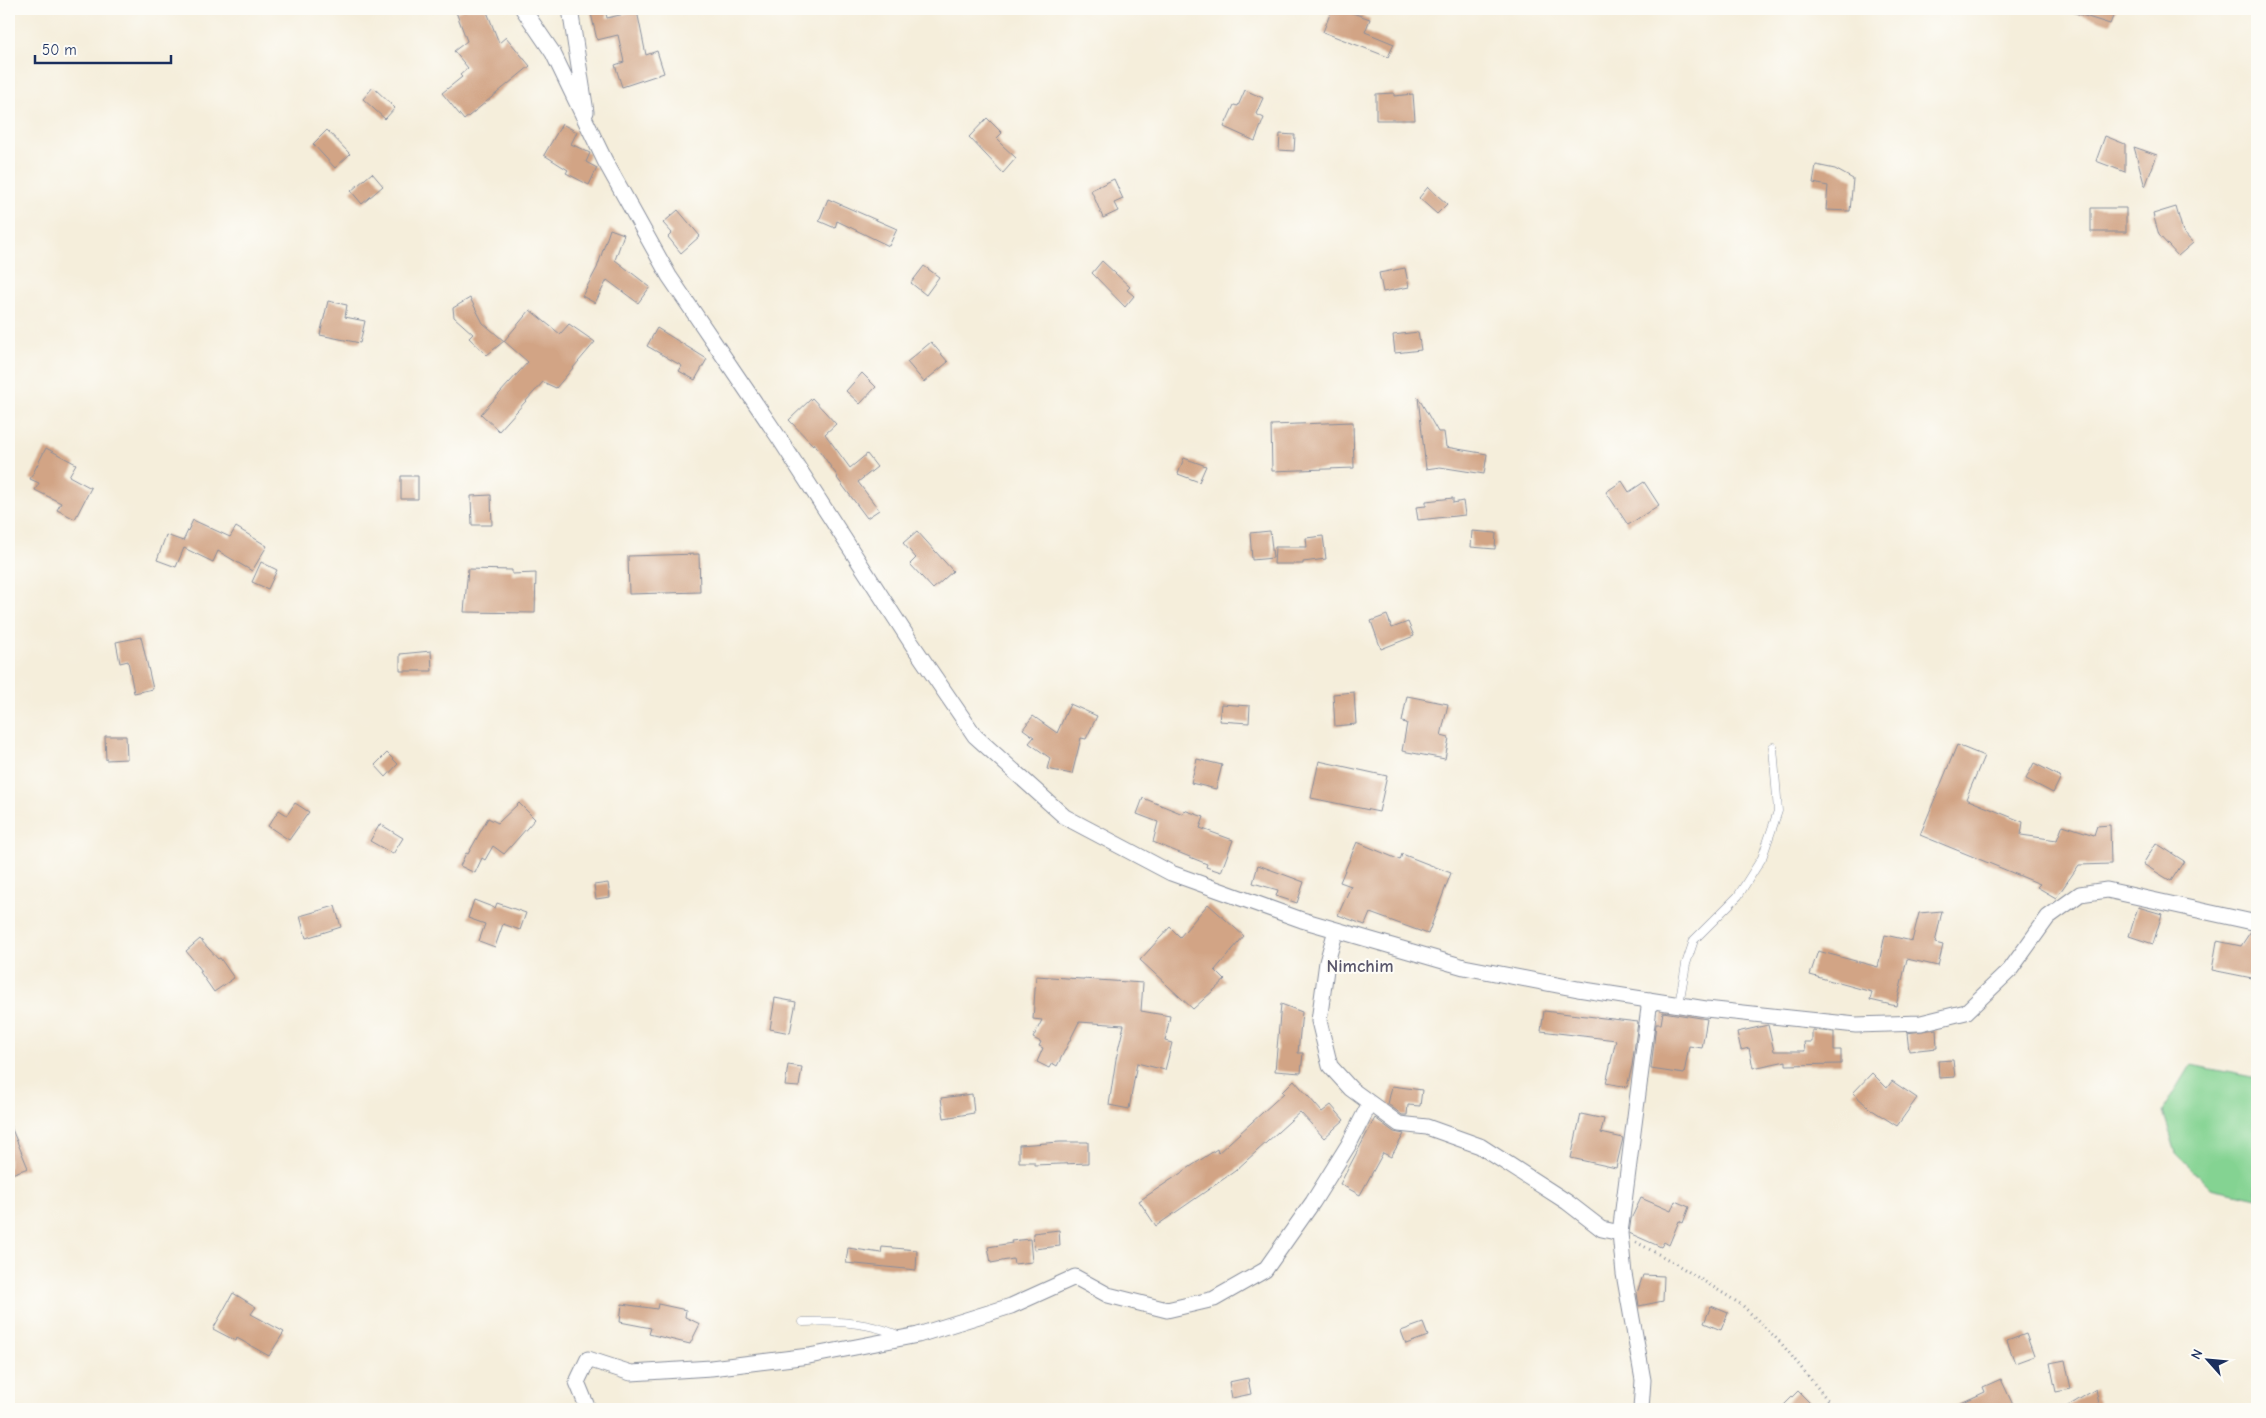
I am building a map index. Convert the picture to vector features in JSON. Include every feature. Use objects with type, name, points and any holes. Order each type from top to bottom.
[{"type":"street","points":[[523,9],[553,53],[605,162],[669,276],[779,438],[912,644],[975,736],[1065,818],[1171,873],[1336,930],[1464,967],[1578,989],[1650,1000],[1856,1025],[1921,1023],[1966,1012],[2010,970],[2048,917],[2080,894],[2107,890],[2257,923]]},
{"type":"street","points":[[570,9],[588,126]]},
{"type":"street","points":[[1336,930],[1327,962],[1319,1021],[1330,1066],[1351,1089],[1399,1124],[1427,1127],[1480,1146],[1567,1202],[1602,1229],[1620,1233]]},
{"type":"street","points":[[1641,1409],[1643,1380],[1625,1282],[1620,1233],[1650,1000]]},
{"type":"street","points":[[588,1409],[577,1382],[588,1359],[631,1373],[711,1368],[809,1356],[904,1338],[1011,1306],[1075,1277],[1108,1295],[1167,1310],[1214,1299],[1265,1270],[1318,1194],[1349,1144],[1370,1103]]},
{"type":"lane","points":[[1679,1004],[1686,964],[1694,940],[1738,896],[1762,858],[1778,811],[1773,748]]},
{"type":"lane","points":[[803,1322],[856,1323],[885,1328],[904,1338]]},
{"type":"path","points":[[1620,1233],[1673,1262],[1742,1305],[1781,1343],[1835,1409]]},
{"type":"green space","points":[[2191,1065],[2257,1078],[2257,1198],[2211,1188],[2176,1153],[2163,1111]]},
{"type":"building","points":[[465,9],[486,9],[499,43],[506,37],[530,66],[464,120],[442,93],[462,77],[460,75],[468,68],[454,51],[467,41],[456,12]]},
{"type":"building","points":[[590,9],[605,9],[607,18],[637,11],[646,55],[657,51],[664,73],[622,87],[615,65],[624,62],[618,35],[597,40]]},
{"type":"building","points":[[1332,9],[1341,9],[1370,19],[1365,32],[1394,44],[1388,57],[1323,32]]},
{"type":"building","points":[[2073,9],[2116,9],[2110,24],[2072,12]]},
{"type":"building","points":[[373,87],[395,108],[385,119],[363,99]]},
{"type":"building","points":[[1245,90],[1263,98],[1256,114],[1264,118],[1255,141],[1224,127],[1234,105],[1238,106]]},
{"type":"building","points":[[1394,93],[1394,96],[1413,94],[1415,120],[1376,120],[1376,94]]},
{"type":"building","points":[[987,118],[1002,133],[997,138],[1000,143],[1016,158],[1003,173],[969,137]]},
{"type":"building","points":[[562,124],[577,132],[571,144],[590,153],[586,162],[597,168],[589,185],[566,173],[568,170],[544,155]]},
{"type":"building","points":[[327,130],[350,154],[335,168],[313,144]]},
{"type":"building","points":[[1280,134],[1295,135],[1294,151],[1279,150]]},
{"type":"building","points":[[2105,136],[2125,144],[2125,172],[2096,161]]},
{"type":"building","points":[[2134,147],[2157,155],[2145,187]]},
{"type":"building","points":[[1816,165],[1835,169],[1853,179],[1850,211],[1826,210],[1828,186],[1813,183]]},
{"type":"building","points":[[372,173],[383,186],[362,204],[351,191]]},
{"type":"building","points":[[1114,179],[1123,199],[1114,203],[1118,211],[1103,218],[1091,190]]},
{"type":"building","points":[[1428,187],[1447,204],[1437,214],[1419,198]]},
{"type":"building","points":[[828,199],[897,229],[889,246],[837,221],[835,228],[819,221]]},
{"type":"building","points":[[2176,207],[2183,232],[2193,243],[2178,256],[2159,235],[2153,214]]},
{"type":"building","points":[[2091,208],[2126,208],[2126,232],[2091,232]]},
{"type":"building","points":[[678,210],[700,236],[681,253],[668,237],[672,233],[663,223]]},
{"type":"building","points":[[610,229],[624,234],[615,260],[650,287],[638,303],[607,280],[595,303],[582,296],[597,268]]},
{"type":"building","points":[[1102,261],[1130,287],[1127,290],[1134,296],[1125,307],[1092,273]]},
{"type":"building","points":[[924,266],[939,277],[926,295],[911,283]]},
{"type":"building","points":[[1405,268],[1409,287],[1383,292],[1379,273]]},
{"type":"building","points":[[470,298],[483,323],[504,341],[487,355],[469,338],[473,334],[454,317],[453,308]]},
{"type":"building","points":[[328,301],[347,305],[345,317],[365,321],[360,343],[320,335]]},
{"type":"building","points":[[530,310],[560,334],[569,324],[595,342],[556,388],[543,382],[499,431],[481,414],[528,362],[504,341]]},
{"type":"building","points":[[657,328],[707,359],[695,380],[679,371],[682,366],[647,346]]},
{"type":"building","points":[[1418,332],[1421,350],[1395,353],[1393,335]]},
{"type":"building","points":[[931,342],[948,362],[924,382],[907,362]]},
{"type":"building","points":[[862,373],[876,387],[860,404],[846,391]]},
{"type":"building","points":[[1418,397],[1438,432],[1444,432],[1446,447],[1487,454],[1484,474],[1440,467],[1426,469]]},
{"type":"building","points":[[812,398],[836,424],[825,434],[850,468],[867,454],[877,467],[858,482],[879,510],[867,518],[814,443],[813,445],[789,420]]},
{"type":"building","points":[[1353,422],[1354,468],[1272,471],[1271,425]]},
{"type":"building","points":[[46,448],[76,464],[69,476],[91,488],[75,519],[57,510],[61,503],[35,490],[39,483],[30,479]]},
{"type":"building","points":[[1184,458],[1206,466],[1199,482],[1178,474]]},
{"type":"building","points":[[401,476],[418,476],[418,499],[401,499]]},
{"type":"building","points":[[1622,481],[1629,492],[1644,482],[1659,505],[1628,525],[1606,492]]},
{"type":"building","points":[[491,495],[492,525],[472,525],[471,496]]},
{"type":"building","points":[[1453,498],[1453,503],[1463,501],[1465,515],[1418,520],[1416,507],[1426,506],[1426,501]]},
{"type":"building","points":[[193,520],[230,537],[236,527],[267,546],[252,571],[218,551],[213,562],[184,548],[176,567],[157,560],[166,535],[183,541]]},
{"type":"building","points":[[917,531],[953,571],[933,589],[910,564],[916,558],[903,543]]},
{"type":"building","points":[[1270,531],[1273,558],[1252,560],[1250,533]]},
{"type":"building","points":[[1472,531],[1496,533],[1495,549],[1471,547]]},
{"type":"building","points":[[1323,536],[1326,559],[1303,562],[1303,564],[1274,564],[1275,547],[1307,547],[1306,538]]},
{"type":"building","points":[[699,554],[700,592],[629,594],[628,556]]},
{"type":"building","points":[[261,562],[277,570],[268,589],[252,582]]},
{"type":"building","points":[[468,569],[512,570],[512,574],[536,573],[535,613],[464,612]]},
{"type":"building","points":[[1387,615],[1392,628],[1408,622],[1414,636],[1381,649],[1371,621]]},
{"type":"building","points":[[141,637],[153,689],[134,693],[128,661],[120,663],[116,642]]},
{"type":"building","points":[[431,651],[432,671],[400,671],[400,654]]},
{"type":"building","points":[[1354,692],[1356,724],[1335,726],[1333,694]]},
{"type":"building","points":[[1407,696],[1448,704],[1441,736],[1449,738],[1445,759],[1402,751],[1407,723],[1402,722]]},
{"type":"building","points":[[1070,704],[1097,716],[1086,739],[1081,738],[1072,774],[1047,769],[1050,758],[1029,743],[1034,737],[1023,729],[1033,716],[1057,733]]},
{"type":"building","points":[[1221,704],[1250,706],[1249,723],[1219,721]]},
{"type":"building","points":[[105,736],[126,736],[127,759],[106,760]]},
{"type":"building","points":[[1957,745],[1984,756],[1966,799],[2023,822],[2021,835],[2057,840],[2063,825],[2094,835],[2097,826],[2110,825],[2111,864],[2079,865],[2056,898],[2037,887],[2040,884],[1920,835]]},
{"type":"building","points":[[387,753],[398,764],[386,777],[375,765]]},
{"type":"building","points":[[1197,759],[1222,765],[1216,789],[1191,783]]},
{"type":"building","points":[[1319,761],[1387,776],[1379,812],[1311,798]]},
{"type":"building","points":[[2034,763],[2061,777],[2053,793],[2026,779]]},
{"type":"building","points":[[1143,798],[1183,814],[1184,810],[1204,817],[1200,828],[1233,840],[1221,872],[1206,867],[1207,864],[1153,842],[1158,822],[1137,814]]},
{"type":"building","points":[[295,803],[309,812],[289,840],[268,826],[279,810],[287,815]]},
{"type":"building","points":[[519,803],[535,819],[504,854],[493,846],[485,860],[482,858],[475,873],[460,866],[488,818],[498,823]]},
{"type":"building","points":[[380,824],[403,838],[393,854],[370,841]]},
{"type":"building","points":[[1357,842],[1400,860],[1402,854],[1451,873],[1428,934],[1370,913],[1365,925],[1338,915],[1351,886],[1340,882]]},
{"type":"building","points":[[2156,843],[2184,861],[2171,881],[2143,864]]},
{"type":"building","points":[[1258,865],[1304,882],[1297,903],[1276,896],[1278,890],[1253,883]]},
{"type":"building","points":[[608,883],[610,897],[596,899],[594,885]]},
{"type":"building","points":[[474,900],[495,908],[497,903],[526,913],[520,930],[503,924],[495,947],[479,941],[485,924],[468,918]]},
{"type":"building","points":[[1208,904],[1244,936],[1215,970],[1225,980],[1193,1009],[1140,960],[1170,927],[1180,937]]},
{"type":"building","points":[[335,906],[341,927],[306,938],[300,916]]},
{"type":"building","points":[[2138,907],[2162,914],[2153,944],[2129,936]]},
{"type":"building","points":[[1942,911],[1935,943],[1943,945],[1938,966],[1907,959],[1896,1006],[1870,1000],[1872,992],[1810,975],[1818,951],[1878,967],[1885,935],[1912,941],[1919,913]]},
{"type":"building","points":[[2251,931],[2257,932],[2257,979],[2212,970],[2217,941],[2241,946]]},
{"type":"building","points":[[200,939],[218,959],[220,958],[234,978],[214,992],[200,972],[202,971],[186,951]]},
{"type":"building","points":[[1036,976],[1143,983],[1141,1011],[1170,1016],[1165,1041],[1172,1043],[1165,1070],[1137,1063],[1129,1109],[1109,1105],[1116,1059],[1124,1025],[1079,1022],[1057,1066],[1052,1063],[1049,1068],[1037,1062],[1043,1048],[1039,1046],[1041,1042],[1033,1038],[1042,1020],[1033,1019]]},
{"type":"building","points":[[775,998],[796,1002],[790,1033],[770,1029]]},
{"type":"building","points":[[1281,1004],[1302,1012],[1298,1053],[1303,1053],[1301,1073],[1275,1071]]},
{"type":"building","points":[[1544,1011],[1638,1022],[1627,1087],[1606,1083],[1616,1040],[1541,1031]]},
{"type":"building","points":[[1663,1012],[1707,1019],[1702,1048],[1689,1046],[1684,1074],[1651,1069],[1656,1024],[1661,1024]]},
{"type":"building","points":[[1768,1025],[1774,1051],[1805,1051],[1804,1042],[1812,1042],[1812,1030],[1834,1032],[1834,1050],[1841,1050],[1841,1064],[1786,1065],[1786,1061],[1753,1068],[1749,1048],[1741,1050],[1737,1032]]},
{"type":"building","points":[[1936,1029],[1937,1048],[1909,1051],[1907,1033]]},
{"type":"building","points":[[1953,1060],[1955,1077],[1939,1078],[1938,1061]]},
{"type":"building","points":[[788,1065],[802,1067],[799,1087],[785,1086]]},
{"type":"building","points":[[1872,1073],[1887,1088],[1892,1081],[1917,1098],[1897,1126],[1869,1108],[1853,1093]]},
{"type":"building","points":[[1294,1080],[1322,1112],[1331,1105],[1344,1120],[1324,1138],[1300,1112],[1235,1171],[1156,1226],[1139,1201],[1217,1149],[1218,1153],[1284,1093],[1282,1092]]},
{"type":"building","points":[[1392,1086],[1422,1090],[1420,1106],[1408,1105],[1407,1115],[1402,1115],[1388,1104]]},
{"type":"building","points":[[972,1094],[974,1113],[944,1118],[941,1098]]},
{"type":"building","points":[[1581,1114],[1604,1119],[1601,1133],[1623,1138],[1616,1168],[1571,1158]]},
{"type":"building","points":[[1375,1118],[1394,1132],[1404,1134],[1391,1157],[1383,1153],[1360,1195],[1340,1184]]},
{"type":"building","points":[[9,1122],[28,1168],[9,1175]]},
{"type":"building","points":[[1088,1142],[1088,1163],[1034,1165],[1034,1162],[1019,1162],[1019,1145]]},
{"type":"building","points":[[1641,1198],[1671,1211],[1675,1201],[1689,1207],[1683,1223],[1679,1221],[1669,1245],[1664,1242],[1661,1247],[1629,1233],[1631,1219]]},
{"type":"building","points":[[1059,1230],[1060,1246],[1034,1249],[1033,1233]]},
{"type":"building","points":[[1030,1239],[1032,1262],[1014,1264],[1013,1259],[991,1263],[988,1247],[1012,1243],[1011,1241]]},
{"type":"building","points":[[882,1247],[917,1250],[916,1270],[846,1263],[848,1248],[881,1253]]},
{"type":"building","points":[[1643,1275],[1664,1276],[1663,1301],[1639,1306],[1637,1293]]},
{"type":"building","points":[[233,1293],[256,1307],[251,1314],[284,1332],[269,1356],[237,1338],[236,1341],[213,1329]]},
{"type":"building","points":[[622,1304],[657,1309],[658,1304],[686,1310],[685,1317],[700,1324],[690,1344],[649,1334],[651,1328],[620,1322]]},
{"type":"building","points":[[1711,1306],[1728,1313],[1721,1330],[1704,1323]]},
{"type":"building","points":[[1423,1323],[1428,1336],[1406,1344],[1401,1331]]},
{"type":"building","points":[[2026,1334],[2034,1356],[2015,1363],[2007,1341]]},
{"type":"building","points":[[2065,1360],[2071,1389],[2056,1392],[2050,1363]]},
{"type":"building","points":[[1248,1378],[1251,1394],[1232,1398],[1229,1382]]},
{"type":"building","points":[[2001,1379],[2013,1405],[2003,1409],[1948,1409],[1985,1392],[1983,1387]]},
{"type":"building","points":[[2096,1389],[2100,1409],[2063,1409]]},
{"type":"building","points":[[1798,1391],[1816,1409],[1780,1409]]},
{"type":"district","name":"Nimchim","points":[[1360,966]]}]
